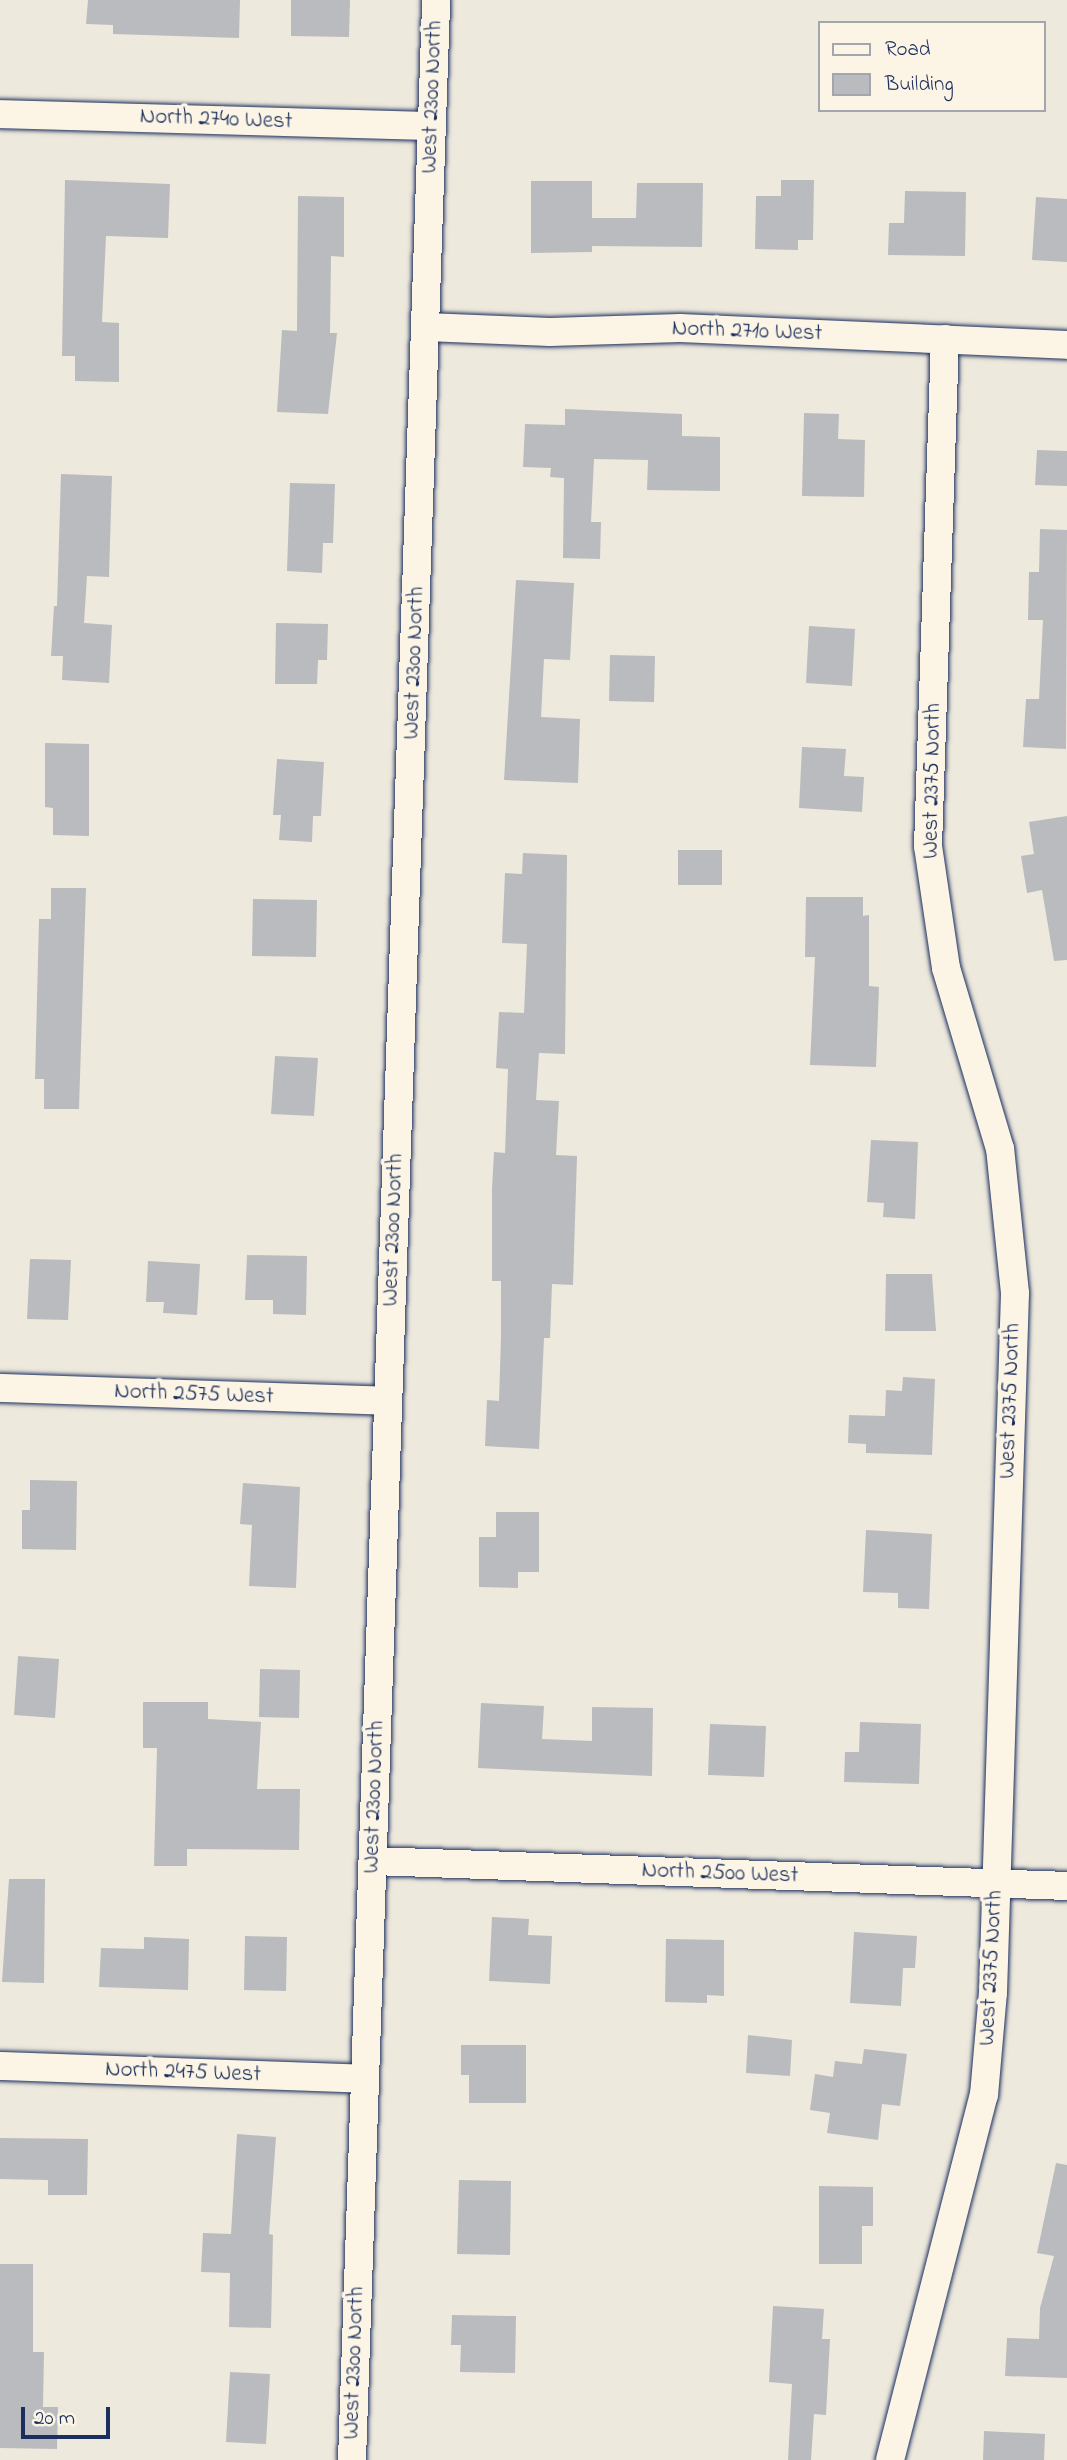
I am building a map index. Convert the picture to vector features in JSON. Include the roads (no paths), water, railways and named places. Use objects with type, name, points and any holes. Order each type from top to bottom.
[{"type":"street","name":"West 2300 North","points":[[352,2460],[436,0]]},
{"type":"street","name":"North 2740 West","points":[[0,114],[432,126]]},
{"type":"street","name":"North 2710 West","points":[[426,327],[550,332],[680,328],[1067,345]]},
{"type":"street","name":"West 2375 North","points":[[890,2460],[984,2095],[997,1884],[1015,1293],[1000,1149],[946,968],[928,846],[945,340]]},
{"type":"street","name":"North 2575 West","points":[[0,1388],[388,1401]]},
{"type":"street","name":"North 2500 West","points":[[373,1861],[1067,1886]]},
{"type":"street","name":"North 2475 West","points":[[0,2066],[365,2079]]}]
